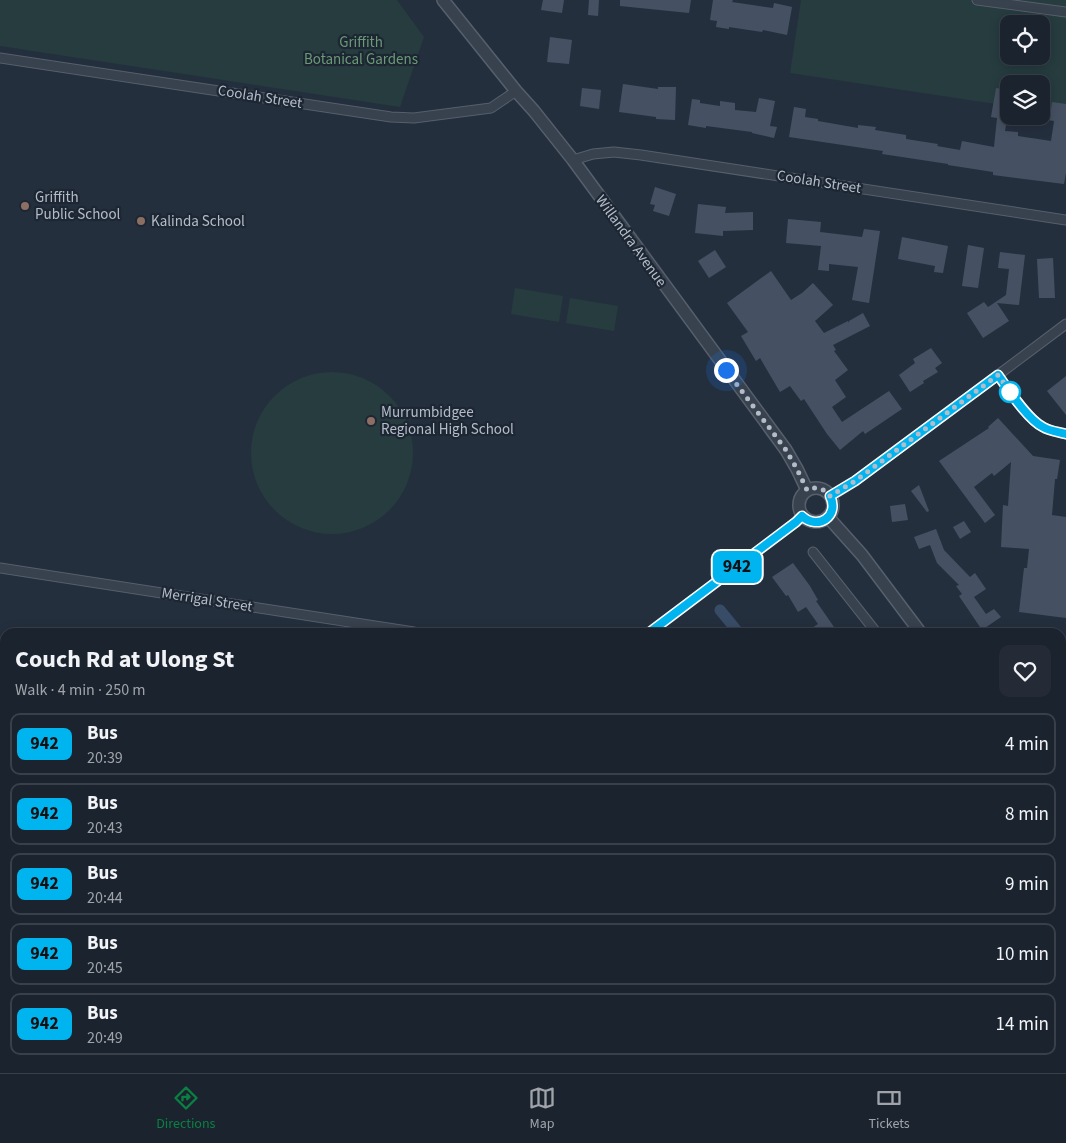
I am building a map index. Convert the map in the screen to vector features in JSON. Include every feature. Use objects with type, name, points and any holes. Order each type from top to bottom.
[{"type":"street","name":"Willandra Avenue","points":[[443,0],[573,160],[786,450],[807,490]]},
{"type":"street","points":[[977,0],[1066,12]]},
{"type":"street","name":"Coolah Street","points":[[0,58],[391,117],[414,118],[491,108],[516,91]]},
{"type":"street","name":"Coolah Street","points":[[573,160],[593,154],[614,152],[641,155],[1066,220]]},
{"type":"street","points":[[830,496],[855,481],[1066,324]]},
{"type":"street","points":[[998,375],[1023,410],[1035,421],[1043,427],[1066,434]]},
{"type":"street","points":[[820,488],[826,491],[832,500],[832,511],[821,522],[809,521],[802,516],[798,508],[800,497],[807,490],[820,488]]},
{"type":"street","points":[[655,628],[802,516]]},
{"type":"street","points":[[828,517],[862,555],[917,628]]},
{"type":"street","points":[[813,552],[873,628]]},
{"type":"street","name":"Merrigal Street","points":[[0,568],[388,628]]},
{"type":"green space","name":"Griffith Botanical Gardens","points":[[0,0],[397,0],[424,37],[400,107],[0,46]]},
{"type":"green space","points":[[801,0],[1066,0],[1066,115],[1050,112],[1050,75],[1000,75],[1000,105],[790,73]]},
{"type":"green space","points":[[515,288],[563,296],[559,322],[511,314]]},
{"type":"green space","points":[[570,298],[618,306],[614,331],[566,323]]},
{"type":"green space","points":[[332,372],[363,378],[389,396],[407,422],[413,453],[407,484],[389,510],[363,528],[332,534],[301,528],[275,510],[257,484],[251,453],[257,422],[275,396],[301,378]]},
{"type":"building","points":[[543,0],[564,0],[562,13],[541,10]]},
{"type":"building","points":[[589,0],[599,0],[598,16],[588,15]]},
{"type":"building","points":[[620,0],[691,0],[689,13],[620,6]]},
{"type":"building","points":[[713,0],[733,0],[732,2],[773,8],[774,3],[792,7],[787,35],[763,30],[762,32],[716,27],[717,21],[710,20]]},
{"type":"building","points":[[550,37],[572,40],[569,64],[547,62]]},
{"type":"building","points":[[623,84],[658,89],[658,87],[676,87],[675,120],[656,119],[656,117],[619,112]]},
{"type":"building","points":[[582,88],[601,90],[599,109],[580,106]]},
{"type":"building","points":[[996,88],[1000,89],[1000,125],[1006,125],[1005,131],[1018,132],[1018,136],[1051,141],[1054,121],[1050,120],[1052,102],[1066,104],[1066,173],[1064,184],[993,175],[993,172],[882,154],[883,151],[789,137],[794,107],[806,109],[805,117],[818,119],[818,121],[858,128],[858,125],[876,127],[875,130],[906,135],[906,139],[938,144],[937,146],[960,150],[962,141],[994,147],[997,118],[991,117]]},
{"type":"building","points":[[759,98],[775,101],[770,126],[777,127],[774,138],[752,132],[688,125],[692,99],[700,100],[700,103],[720,106],[720,101],[735,103],[735,110],[756,112]]},
{"type":"building","points":[[655,187],[676,194],[669,216],[653,211],[655,205],[650,204]]},
{"type":"building","points":[[698,204],[726,207],[725,213],[753,212],[753,230],[723,231],[723,236],[695,233]]},
{"type":"building","points":[[788,219],[821,222],[820,232],[862,237],[864,229],[880,231],[869,303],[852,300],[858,267],[829,264],[829,271],[818,270],[821,246],[786,243]]},
{"type":"building","points":[[902,237],[948,246],[943,273],[934,272],[935,266],[898,259]]},
{"type":"building","points":[[968,245],[984,248],[978,288],[962,286]]},
{"type":"building","points":[[715,250],[726,267],[709,278],[698,261]]},
{"type":"building","points":[[1000,252],[1025,255],[1019,305],[997,303],[1009,321],[983,338],[967,313],[984,302],[988,307],[1006,295],[1009,269],[998,268]]},
{"type":"building","points":[[1053,258],[1055,298],[1039,298],[1037,259]]},
{"type":"building","points":[[771,271],[791,300],[813,283],[833,305],[815,321],[824,333],[848,321],[849,323],[849,321],[863,313],[870,326],[833,345],[836,350],[834,351],[848,370],[835,380],[846,397],[832,407],[842,422],[889,391],[902,409],[865,434],[863,431],[840,450],[804,399],[801,401],[790,386],[780,392],[760,358],[756,361],[741,336],[748,332],[727,303]]},
{"type":"building","points":[[931,348],[942,363],[935,368],[938,372],[910,392],[899,375],[915,363],[913,359]]},
{"type":"building","points":[[1066,376],[1066,415],[1047,391]]},
{"type":"building","points":[[998,418],[1033,456],[1060,460],[1057,479],[1055,479],[1052,515],[1066,517],[1066,618],[1019,612],[1024,568],[1027,568],[1029,549],[1001,547],[1003,505],[1008,506],[1011,462],[994,476],[992,473],[974,487],[995,515],[985,523],[939,461],[989,428]]},
{"type":"building","points":[[919,485],[929,511],[927,512],[911,491]]},
{"type":"building","points":[[905,504],[908,520],[892,522],[890,506]]},
{"type":"building","points":[[964,521],[971,532],[960,539],[953,527]]},
{"type":"building","points":[[936,529],[944,550],[970,577],[975,573],[986,589],[974,597],[986,614],[994,609],[1001,617],[985,628],[981,628],[959,596],[962,594],[956,586],[959,585],[937,563],[930,545],[919,549],[914,537]]},
{"type":"building","points":[[793,563],[810,586],[818,600],[816,601],[834,627],[812,628],[818,624],[806,607],[798,612],[788,595],[786,596],[772,577]]},
{"type":"waterway","points":[[720,610],[735,628]]},
{"type":"bus line","name":"942","points":[[655,628],[802,516],[812,522],[821,522],[826,519],[832,511],[833,504],[830,496],[855,481],[998,375],[1023,410],[1035,421],[1043,427],[1066,434]]},
{"type":"place","name":"Griffith Public School","points":[[25,206]]},
{"type":"place","name":"Kalinda School","points":[[141,221]]},
{"type":"place","name":"Murrumbidgee Regional High School","points":[[371,421]]},
{"type":"route","points":[[726,370],[786,450],[807,490],[820,488],[830,496],[855,481],[998,375],[1014,397],[1010,392]]}]
